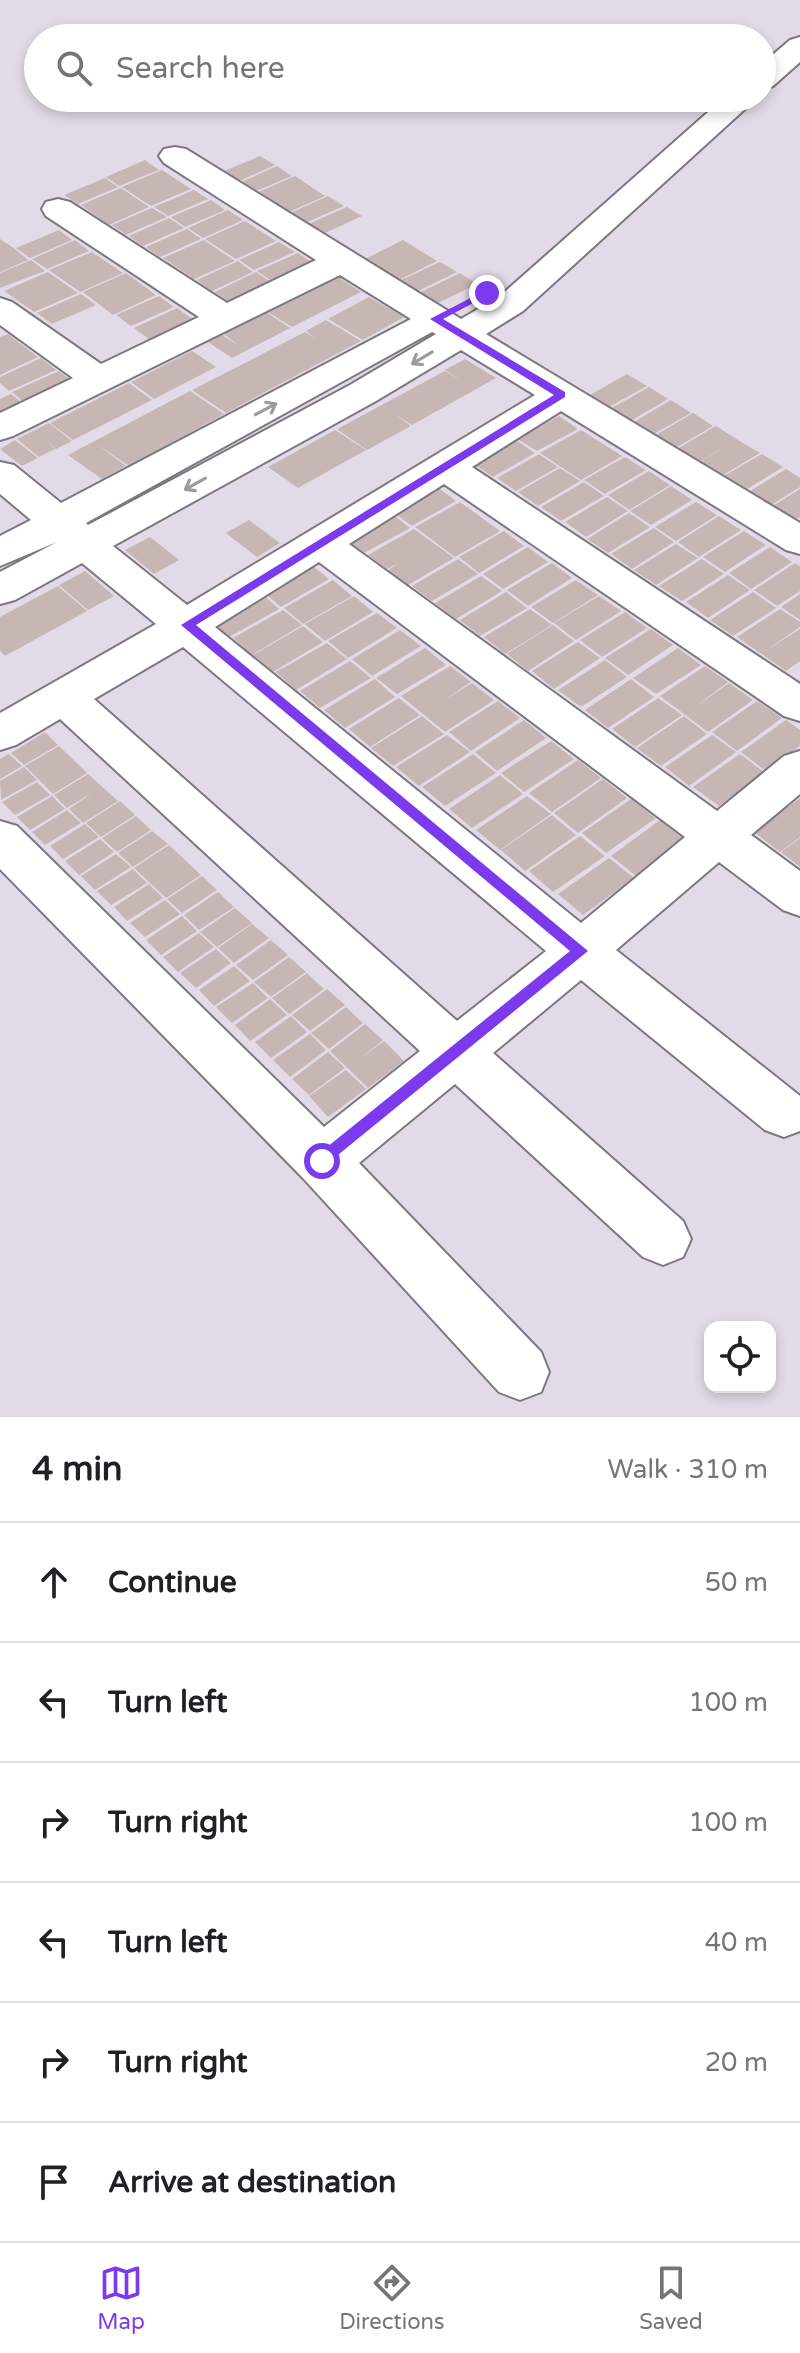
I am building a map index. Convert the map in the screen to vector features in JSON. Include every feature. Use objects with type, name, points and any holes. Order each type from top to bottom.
[{"type":"street","points":[[776,40],[800,19]]},
{"type":"street","points":[[776,67],[800,46]]},
{"type":"street","points":[[0,590],[16,547],[72,532],[363,393],[518,270],[696,112]]},
{"type":"street","points":[[448,326],[511,304],[726,112]]},
{"type":"street","points":[[175,156],[800,541]]},
{"type":"street","points":[[58,209],[225,318]]},
{"type":"street","points":[[0,428],[341,261]]},
{"type":"street","points":[[0,309],[99,380]]},
{"type":"street","points":[[0,734],[187,625],[561,395]]},
{"type":"street","points":[[445,467],[800,705]]},
{"type":"street","points":[[0,474],[784,1114]]},
{"type":"street","points":[[321,543],[800,897]]},
{"type":"street","points":[[63,697],[663,1239]]},
{"type":"street","points":[[322,1161],[800,768]]},
{"type":"street","points":[[11,869],[322,1161],[520,1372]]},
{"type":"building","points":[[260,156],[275,165],[237,182],[222,172]]},
{"type":"building","points":[[145,160],[159,170],[119,186],[106,177]]},
{"type":"building","points":[[277,166],[292,176],[254,192],[239,183]]},
{"type":"building","points":[[162,170],[191,189],[151,206],[122,187]]},
{"type":"building","points":[[295,176],[325,196],[287,213],[256,193]]},
{"type":"building","points":[[105,178],[118,187],[78,204],[64,195]]},
{"type":"building","points":[[121,188],[149,207],[109,225],[81,205]]},
{"type":"building","points":[[194,190],[208,199],[168,216],[154,207]]},
{"type":"building","points":[[328,196],[344,206],[305,223],[290,213]]},
{"type":"building","points":[[211,200],[225,210],[185,227],[171,217]]},
{"type":"building","points":[[347,207],[362,216],[323,234],[308,224]]},
{"type":"building","points":[[152,208],[167,217],[126,235],[112,225]]},
{"type":"building","points":[[228,210],[243,220],[203,238],[188,228]]},
{"type":"building","points":[[169,218],[184,228],[143,246],[129,236]]},
{"type":"building","points":[[245,221],[276,241],[236,259],[205,239]]},
{"type":"building","points":[[187,229],[201,239],[160,257],[146,247]]},
{"type":"building","points":[[59,230],[72,240],[30,258],[16,248]]},
{"type":"building","points":[[0,239],[15,249],[28,260],[0,272]]},
{"type":"building","points":[[75,240],[89,251],[47,269],[32,259]]},
{"type":"building","points":[[204,240],[235,261],[194,279],[163,258]]},
{"type":"building","points":[[403,240],[437,261],[399,280],[365,259]]},
{"type":"building","points":[[279,242],[295,252],[254,270],[239,260]]},
{"type":"building","points":[[92,252],[123,273],[80,292],[49,270]]},
{"type":"building","points":[[298,253],[313,263],[273,282],[257,271]]},
{"type":"building","points":[[31,260],[45,271],[0,288],[0,273]]},
{"type":"building","points":[[238,261],[253,272],[212,291],[197,280]]},
{"type":"building","points":[[440,262],[457,272],[418,291],[401,280]]},
{"type":"building","points":[[48,272],[78,293],[34,312],[4,291]]},
{"type":"building","points":[[256,272],[272,283],[230,302],[215,292]]},
{"type":"building","points":[[126,273],[156,295],[113,315],[83,292]]},
{"type":"building","points":[[460,273],[477,284],[438,303],[421,292]]},
{"type":"building","points":[[338,277],[361,292],[292,327],[268,312]]},
{"type":"building","points":[[81,294],[96,305],[52,324],[37,313]]},
{"type":"building","points":[[159,296],[174,307],[131,326],[116,315]]},
{"type":"building","points":[[369,297],[404,317],[363,340],[328,319]]},
{"type":"building","points":[[177,308],[192,319],[149,339],[134,328]]},
{"type":"building","points":[[266,312],[290,328],[232,358],[208,342],[222,335],[239,346],[224,334]]},
{"type":"building","points":[[326,320],[361,341],[226,413],[192,390],[305,332],[315,338],[306,331]]},
{"type":"building","points":[[8,334],[38,357],[0,375],[0,337]]},
{"type":"building","points":[[192,351],[216,367],[154,399],[131,382]]},
{"type":"building","points":[[41,358],[56,370],[9,391],[0,383],[0,377]]},
{"type":"building","points":[[465,359],[496,378],[412,425],[395,414],[411,426],[367,450],[337,429],[445,371],[462,381],[445,370]]},
{"type":"building","points":[[59,371],[74,383],[27,405],[12,392]]},
{"type":"building","points":[[627,374],[647,386],[607,408],[588,396]]},
{"type":"building","points":[[129,383],[152,400],[73,440],[50,423]]},
{"type":"building","points":[[649,387],[668,399],[629,422],[610,409]]},
{"type":"building","points":[[190,391],[224,414],[129,466],[97,444],[126,466],[102,479],[68,455]]},
{"type":"building","points":[[11,394],[26,406],[0,418],[0,399]]},
{"type":"building","points":[[671,400],[691,413],[652,435],[632,423]]},
{"type":"building","points":[[693,413],[713,426],[674,449],[654,436]]},
{"type":"building","points":[[559,416],[578,429],[537,451],[518,439]]},
{"type":"building","points":[[49,423],[72,441],[56,449],[47,442],[55,449],[39,457],[17,439]]},
{"type":"building","points":[[716,426],[760,453],[720,477],[699,463],[731,443],[698,463],[677,449]]},
{"type":"building","points":[[335,430],[366,450],[298,488],[268,467]]},
{"type":"building","points":[[581,430],[622,456],[581,480],[540,453]]},
{"type":"building","points":[[15,440],[38,458],[22,466],[0,449]]},
{"type":"building","points":[[516,440],[535,453],[493,477],[474,464]]},
{"type":"building","points":[[539,454],[558,467],[516,491],[497,478]]},
{"type":"building","points":[[762,454],[783,467],[744,491],[722,477]]},
{"type":"building","points":[[625,457],[646,470],[605,494],[584,480]]},
{"type":"building","points":[[560,468],[580,481],[538,506],[518,492]]},
{"type":"building","points":[[786,469],[800,478],[800,487],[768,507],[747,493]]},
{"type":"building","points":[[649,471],[670,485],[629,510],[608,495]]},
{"type":"building","points":[[584,482],[604,496],[561,521],[541,507]]},
{"type":"building","points":[[671,486],[692,500],[651,525],[630,511]]},
{"type":"building","points":[[437,487],[456,501],[412,526],[393,512]]},
{"type":"building","points":[[800,489],[800,517],[793,522],[771,507]]},
{"type":"building","points":[[607,497],[628,511],[586,537],[565,522]]},
{"type":"building","points":[[460,502],[500,531],[455,557],[415,527]]},
{"type":"building","points":[[696,502],[717,515],[676,541],[655,527]]},
{"type":"building","points":[[391,513],[410,528],[364,553],[345,539]]},
{"type":"building","points":[[629,513],[650,527],[608,553],[587,539]]},
{"type":"building","points":[[719,516],[741,530],[699,557],[678,542]]},
{"type":"building","points":[[249,520],[280,543],[257,557],[226,533]]},
{"type":"building","points":[[654,528],[674,542],[632,569],[611,554]]},
{"type":"building","points":[[414,529],[454,558],[408,585],[388,570],[399,563],[387,569],[368,555]]},
{"type":"building","points":[[504,531],[524,546],[479,573],[459,557]]},
{"type":"building","points":[[744,531],[766,545],[725,572],[703,557]]},
{"type":"building","points":[[150,537],[179,560],[154,574],[125,550]]},
{"type":"building","points":[[676,544],[698,558],[656,585],[634,570]]},
{"type":"building","points":[[528,547],[548,562],[503,589],[483,574]]},
{"type":"building","points":[[770,547],[792,562],[751,589],[729,573]]},
{"type":"building","points":[[458,559],[478,574],[432,601],[412,586]]},
{"type":"building","points":[[702,559],[724,574],[682,601],[659,586]]},
{"type":"building","points":[[552,563],[572,578],[528,606],[507,590]]},
{"type":"building","points":[[795,563],[800,566],[800,591],[777,606],[754,590]]},
{"type":"building","points":[[310,564],[329,579],[281,607],[262,591]]},
{"type":"building","points":[[85,571],[114,596],[88,610],[59,585]]},
{"type":"building","points":[[728,575],[750,590],[708,618],[686,602]]},
{"type":"building","points":[[481,576],[502,591],[456,619],[435,603]]},
{"type":"building","points":[[333,580],[352,596],[303,624],[284,608]]},
{"type":"building","points":[[576,580],[598,595],[553,623],[531,607]]},
{"type":"building","points":[[58,586],[87,611],[5,656],[0,651],[0,617]]},
{"type":"building","points":[[506,592],[527,608],[480,636],[460,620]]},
{"type":"building","points":[[753,592],[776,608],[733,636],[710,620]]},
{"type":"building","points":[[261,593],[279,609],[229,637],[210,621]]},
{"type":"building","points":[[800,594],[800,620],[781,607]]},
{"type":"building","points":[[354,596],[373,612],[325,641],[305,624]]},
{"type":"building","points":[[599,596],[621,611],[576,640],[554,623]]},
{"type":"building","points":[[530,609],[552,625],[505,654],[484,637]]},
{"type":"building","points":[[780,609],[800,622],[800,627],[765,651],[800,629],[800,661],[786,671],[737,637]]},
{"type":"building","points":[[283,610],[302,625],[252,655],[233,638]]},
{"type":"building","points":[[625,612],[647,628],[602,657],[580,640]]},
{"type":"building","points":[[377,613],[397,628],[348,658],[328,641]]},
{"type":"building","points":[[553,625],[574,641],[528,671],[507,654]]},
{"type":"building","points":[[303,626],[323,642],[273,672],[253,655]]},
{"type":"building","points":[[651,629],[673,645],[628,675],[605,658]]},
{"type":"building","points":[[400,630],[421,646],[372,676],[352,659]]},
{"type":"building","points":[[578,642],[600,658],[554,689],[532,671]]},
{"type":"building","points":[[327,643],[347,659],[296,690],[276,672]]},
{"type":"building","points":[[425,648],[446,665],[397,694],[376,678]]},
{"type":"building","points":[[678,648],[701,665],[656,694],[633,678]]},
{"type":"building","points":[[605,660],[627,677],[581,707],[558,690]]},
{"type":"building","points":[[350,661],[371,678],[320,708],[300,691]]},
{"type":"building","points":[[450,666],[471,682],[443,701],[472,683],[494,700],[445,732],[401,696]]},
{"type":"building","points":[[705,666],[728,682],[694,708],[729,683],[753,700],[708,732],[660,696]]},
{"type":"building","points":[[375,679],[395,697],[345,728],[324,710]]},
{"type":"building","points":[[631,679],[654,697],[608,728],[585,710]]},
{"type":"building","points":[[399,698],[420,715],[370,747],[349,729]]},
{"type":"building","points":[[658,698],[682,715],[635,747],[612,729]]},
{"type":"building","points":[[498,701],[520,718],[471,751],[449,732]]},
{"type":"building","points":[[757,701],[782,718],[737,751],[712,732]]},
{"type":"building","points":[[422,716],[444,734],[393,766],[371,748]]},
{"type":"building","points":[[684,716],[707,734],[661,766],[637,748]]},
{"type":"building","points":[[524,720],[546,738],[497,771],[475,752]]},
{"type":"building","points":[[786,720],[800,730],[800,746],[766,771],[741,752]]},
{"type":"building","points":[[45,732],[58,745],[24,765],[11,753]]},
{"type":"building","points":[[447,735],[470,752],[419,786],[396,767]]},
{"type":"building","points":[[712,735],[736,752],[689,786],[665,767]]},
{"type":"building","points":[[551,741],[574,759],[524,792],[501,773]]},
{"type":"building","points":[[59,746],[87,773],[53,794],[25,766]]},
{"type":"building","points":[[9,754],[22,766],[0,779],[0,759]]},
{"type":"building","points":[[473,754],[496,773],[445,806],[422,787]]},
{"type":"building","points":[[740,754],[765,773],[719,806],[693,787]]},
{"type":"building","points":[[578,760],[601,778],[552,812],[529,793]]},
{"type":"building","points":[[24,767],[37,780],[1,800],[0,781]]},
{"type":"building","points":[[88,774],[118,801],[83,823],[69,809],[92,793],[67,808],[54,795]]},
{"type":"building","points":[[500,775],[523,794],[472,828],[449,809]]},
{"type":"building","points":[[603,779],[627,798],[578,833],[554,813]]},
{"type":"building","points":[[37,782],[50,795],[15,815],[2,802]]},
{"type":"building","points":[[52,796],[65,809],[30,830],[17,817]]},
{"type":"building","points":[[527,796],[551,814],[500,850],[476,830]]},
{"type":"building","points":[[800,798],[800,837],[780,852],[754,832]]},
{"type":"building","points":[[631,799],[656,818],[606,853],[582,833]]},
{"type":"building","points":[[120,801],[135,815],[101,837],[86,823]]},
{"type":"building","points":[[67,810],[81,823],[45,845],[32,832]]},
{"type":"building","points":[[552,815],[576,835],[525,871],[501,850]]},
{"type":"building","points":[[136,816],[151,830],[117,852],[102,838]]},
{"type":"building","points":[[660,820],[685,840],[636,876],[611,856]]},
{"type":"building","points":[[85,824],[99,837],[63,859],[50,846]]},
{"type":"building","points":[[152,831],[168,844],[133,867],[118,853]]},
{"type":"building","points":[[580,836],[605,856],[553,892],[529,871]]},
{"type":"building","points":[[800,838],[800,867],[781,852]]},
{"type":"building","points":[[100,839],[114,852],[79,875],[65,861]]},
{"type":"building","points":[[169,845],[201,875],[166,898],[134,868]]},
{"type":"building","points":[[116,854],[131,867],[95,890],[81,876]]},
{"type":"building","points":[[609,858],[634,878],[583,915],[558,894]]},
{"type":"building","points":[[133,869],[147,883],[111,905],[97,891]]},
{"type":"building","points":[[202,876],[217,890],[182,913],[167,899]]},
{"type":"building","points":[[149,884],[163,898],[127,921],[114,907]]},
{"type":"building","points":[[218,892],[234,907],[199,930],[184,915]]},
{"type":"building","points":[[165,900],[180,914],[145,937],[130,923]]},
{"type":"building","points":[[235,908],[252,923],[217,947],[200,932]]},
{"type":"building","points":[[182,916],[197,931],[161,955],[146,940]]},
{"type":"building","points":[[252,924],[269,938],[234,963],[218,948]]},
{"type":"building","points":[[199,933],[214,947],[178,972],[163,957]]},
{"type":"building","points":[[271,940],[288,955],[253,980],[236,965]]},
{"type":"building","points":[[216,949],[231,963],[196,988],[180,973]]},
{"type":"building","points":[[289,957],[306,972],[271,997],[254,982]]},
{"type":"building","points":[[234,966],[250,981],[214,1006],[199,990]]},
{"type":"building","points":[[307,973],[324,989],[289,1014],[272,998]]},
{"type":"building","points":[[253,983],[268,998],[232,1023],[216,1007]]},
{"type":"building","points":[[327,989],[345,1005],[310,1031],[292,1015]]},
{"type":"building","points":[[270,999],[287,1015],[250,1041],[235,1025]]},
{"type":"building","points":[[346,1007],[363,1023],[329,1049],[311,1033]]},
{"type":"building","points":[[291,1016],[307,1032],[271,1058],[255,1042]]},
{"type":"building","points":[[365,1024],[383,1040],[361,1058],[384,1041],[404,1061],[368,1088],[330,1051]]},
{"type":"building","points":[[310,1034],[326,1050],[290,1077],[273,1060]]},
{"type":"building","points":[[328,1052],[345,1068],[309,1095],[292,1079]]},
{"type":"building","points":[[346,1070],[366,1089],[328,1117],[309,1096]]},
{"type":"route","points":[[322,1161],[581,951],[187,625],[561,395],[435,319],[487,293]]}]
